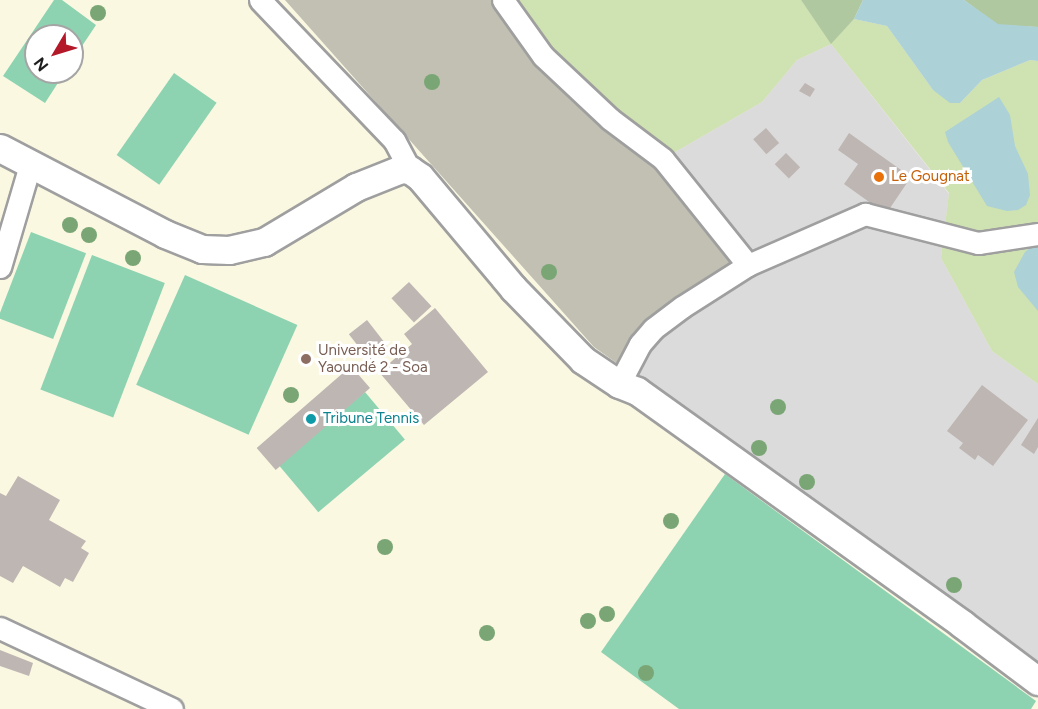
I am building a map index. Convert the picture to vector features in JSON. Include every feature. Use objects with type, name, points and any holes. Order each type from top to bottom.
[{"type":"street","points":[[260,0],[394,140],[410,170],[420,177],[553,332],[583,360],[619,384],[637,391],[1038,681]]},
{"type":"street","points":[[503,0],[543,56],[609,119],[663,159],[748,266]]},
{"type":"street","points":[[0,148],[165,234],[202,249],[229,250],[264,242],[356,187],[400,169],[410,170]]},
{"type":"street","points":[[0,267],[30,165]]},
{"type":"street","points":[[619,384],[640,344],[653,329],[682,307],[748,266],[865,214],[978,243],[1038,234]]},
{"type":"street","points":[[0,628],[171,709]]},
{"type":"shaded area","name":"Université de Yaoundé 2 - Soa","points":[[0,0],[285,0],[594,347],[1038,662],[1038,709],[0,709]]},
{"type":"shaded area","points":[[285,0],[503,0],[663,159],[741,267],[682,307],[628,371],[594,347]]},
{"type":"shaded area","points":[[831,44],[949,194],[941,258],[992,351],[1038,384],[1038,662],[628,371],[663,159],[762,102],[797,60]]},
{"type":"green space","points":[[54,0],[62,0],[96,25],[84,43],[84,24],[38,24]]},
{"type":"green space","points":[[503,0],[801,0],[831,43],[854,19],[887,26],[933,90],[960,103],[982,80],[1030,60],[1038,61],[1038,384],[992,351],[941,258],[949,193],[831,44],[797,60],[762,102],[663,159],[610,119]]},
{"type":"green space","points":[[801,0],[863,0],[854,19],[831,44]]},
{"type":"green space","points":[[964,0],[1038,0],[1038,27],[998,25]]},
{"type":"green space","points":[[24,45],[24,84],[57,84],[45,103],[3,76]]},
{"type":"green space","points":[[174,73],[217,103],[159,185],[117,155]]},
{"type":"green space","points":[[31,232],[86,253],[53,339],[0,319],[0,313]]},
{"type":"green space","points":[[92,255],[165,283],[113,417],[40,389]]},
{"type":"green space","points":[[185,275],[297,325],[249,435],[136,385]]},
{"type":"green space","points":[[365,392],[405,439],[318,512],[278,465]]},
{"type":"green space","points":[[725,474],[1036,701],[1031,709],[679,709],[601,652]]},
{"type":"water","points":[[863,0],[964,0],[998,24],[1038,27],[1038,61],[1030,60],[982,80],[960,103],[950,103],[933,90],[887,26],[854,19]]},
{"type":"water","points":[[999,97],[1010,115],[1015,146],[1028,174],[1030,195],[1026,205],[1018,210],[1007,211],[987,206],[948,142],[945,132]]},
{"type":"water","points":[[1038,241],[1038,311],[1018,287],[1014,272],[1025,252]]},
{"type":"building","points":[[805,83],[815,89],[810,97],[799,91]]},
{"type":"building","points":[[766,128],[779,143],[766,154],[753,139]]},
{"type":"building","points":[[849,133],[911,177],[886,214],[844,184],[858,164],[838,150]]},
{"type":"building","points":[[786,153],[800,167],[789,178],[775,164]]},
{"type":"building","points":[[409,282],[432,306],[414,323],[391,298]]},
{"type":"building","points":[[435,308],[488,372],[424,425],[379,372],[412,344],[404,334]]},
{"type":"building","points":[[367,320],[387,346],[369,360],[349,334]]},
{"type":"building","name":"Tribune Tennis","points":[[351,366],[370,388],[276,470],[257,448]]},
{"type":"building","points":[[982,385],[1028,420],[993,466],[978,455],[975,460],[959,448],[963,443],[947,431]]},
{"type":"building","points":[[1038,418],[1038,447],[1034,454],[1021,445]]},
{"type":"building","points":[[18,476],[60,500],[49,520],[86,541],[81,548],[89,553],[73,582],[65,578],[60,587],[23,566],[13,583],[0,576],[0,493],[6,496]]},
{"type":"building","points":[[0,650],[33,663],[29,676],[0,666]]},
{"type":"place","name":"Le Gougnat","points":[[879,177]]},
{"type":"place","name":"Université de Yaoundé 2 - Soa","points":[[306,359]]},
{"type":"place","name":"Tribune Tennis","points":[[311,419]]}]
